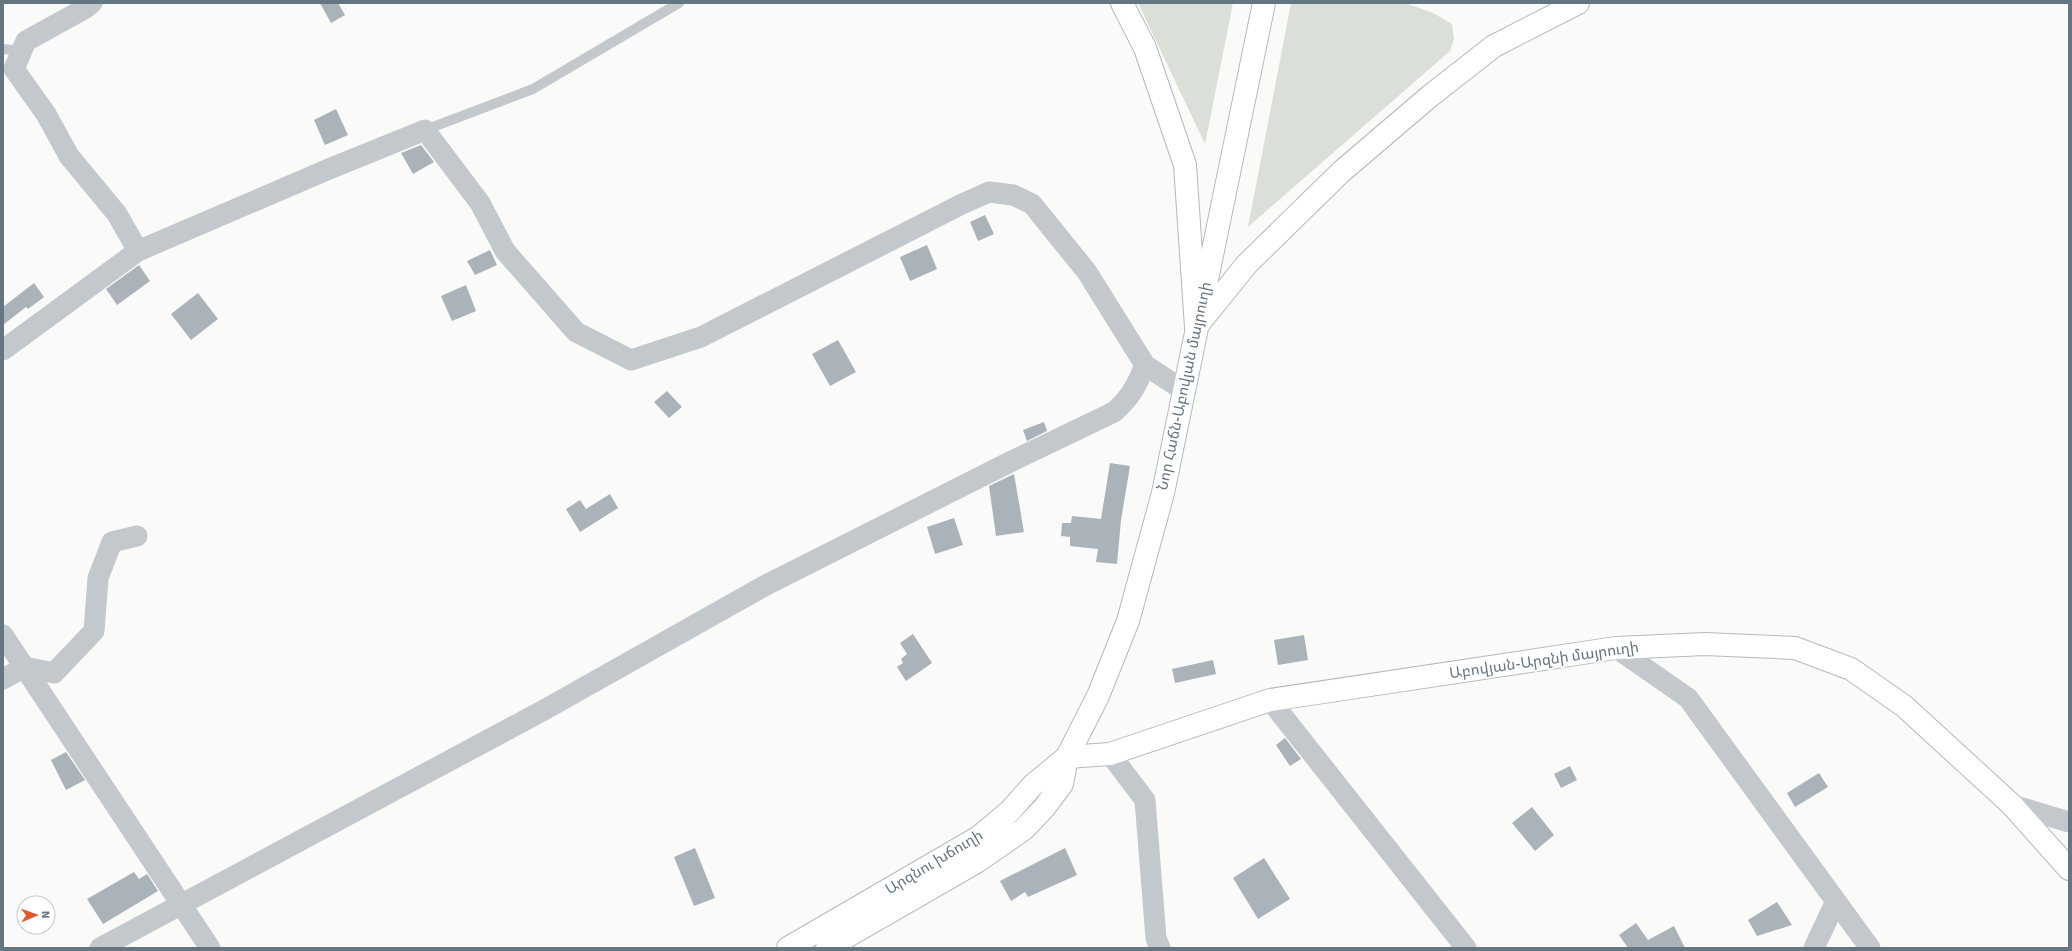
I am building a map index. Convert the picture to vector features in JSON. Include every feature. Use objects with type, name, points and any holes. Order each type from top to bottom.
[{"type":"main road","points":[[1122,3],[1145,48],[1185,165],[1196,327]]},
{"type":"main road","name":"Նոր Հաճն-Աբովյան մայրուղի","points":[[1068,757],[1098,696],[1128,621],[1163,493],[1183,390],[1264,3]]},
{"type":"main road","points":[[1196,327],[1247,264],[1353,162],[1430,96],[1494,46],[1578,3]]},
{"type":"main road","name":"Աբովյան-Արզնի մայրուղի","points":[[1068,757],[1110,754],[1270,700],[1616,648],[1706,644],[1795,648],[1851,669],[1904,706],[2012,804],[2069,870]]},
{"type":"main road","points":[[827,948],[978,861],[1024,829],[1044,808],[1062,784],[1068,757]]},
{"type":"main road","name":"Արզնու խճուղի","points":[[788,948],[978,837],[1010,811],[1033,785],[1068,757]]},
{"type":"street","points":[[92,3],[13,50],[14,69],[46,114],[69,156],[116,214],[138,251]]},
{"type":"street","points":[[3,350],[138,251],[329,169],[425,130],[480,203],[505,251],[576,332],[632,360],[701,336],[962,204],[989,192],[1013,195],[1032,204],[1087,272],[1146,365],[1183,390]]},
{"type":"street","points":[[100,948],[544,710],[766,585],[1008,463],[1114,412],[1128,400],[1146,365]]},
{"type":"street","points":[[3,679],[25,667],[54,673],[94,631],[98,578],[112,542],[137,536]]},
{"type":"street","points":[[3,635],[183,904],[210,948]]},
{"type":"street","points":[[1616,648],[1688,698],[1870,948]]},
{"type":"street","points":[[1270,700],[1466,948]]},
{"type":"street","points":[[1110,754],[1145,800],[1156,938],[1160,948]]},
{"type":"street","points":[[2012,804],[2069,822]]},
{"type":"street","points":[[1814,948],[1836,901]]},
{"type":"lane","points":[[425,130],[533,89],[680,3]]},
{"type":"shaded area","points":[[1138,3],[1233,3],[1205,144]]},
{"type":"shaded area","points":[[1291,3],[1405,3],[1433,13],[1452,24],[1454,39],[1450,51],[1248,227]]},
{"type":"building","points":[[320,3],[338,3],[345,15],[331,23]]},
{"type":"building","points":[[336,109],[348,135],[325,145],[314,120]]},
{"type":"building","points":[[421,145],[434,162],[413,174],[401,153]]},
{"type":"building","points":[[985,215],[994,234],[978,241],[970,222]]},
{"type":"building","points":[[927,245],[937,269],[910,281],[900,257]]},
{"type":"building","points":[[490,250],[497,265],[475,275],[467,261]]},
{"type":"building","points":[[139,265],[150,281],[117,305],[106,289]]},
{"type":"building","points":[[34,283],[44,297],[28,309],[26,307],[3,325],[3,307]]},
{"type":"building","points":[[466,285],[476,311],[452,321],[441,296]]},
{"type":"building","points":[[198,293],[218,319],[191,340],[171,314]]},
{"type":"building","points":[[838,340],[856,372],[830,386],[812,354]]},
{"type":"building","points":[[667,391],[682,407],[669,418],[654,402]]},
{"type":"building","points":[[1044,422],[1047,431],[1027,441],[1023,430]]},
{"type":"building","points":[[1110,463],[1130,466],[1121,520],[1117,564],[1096,562],[1098,549],[1070,546],[1070,537],[1061,536],[1062,523],[1071,523],[1072,516],[1101,519]]},
{"type":"building","points":[[1014,474],[1024,532],[996,536],[989,486]]},
{"type":"building","points":[[610,494],[618,508],[580,532],[566,509],[580,500],[586,509]]},
{"type":"building","points":[[954,518],[963,545],[935,554],[927,527]]},
{"type":"building","points":[[913,634],[932,663],[906,681],[897,667],[903,663],[901,659],[907,654],[900,643]]},
{"type":"building","points":[[1304,635],[1308,660],[1278,665],[1274,640]]},
{"type":"building","points":[[1213,660],[1216,674],[1175,683],[1172,669]]},
{"type":"building","points":[[1285,738],[1301,759],[1290,766],[1276,745]]},
{"type":"building","points":[[66,752],[85,780],[66,790],[51,760]]},
{"type":"building","points":[[1570,766],[1577,780],[1561,788],[1554,774]]},
{"type":"building","points":[[1819,773],[1828,787],[1795,807],[1787,793]]},
{"type":"building","points":[[1532,807],[1554,835],[1535,851],[1512,823]]},
{"type":"building","points":[[695,848],[715,898],[694,906],[674,857]]},
{"type":"building","points":[[1065,848],[1077,875],[1028,897],[1025,892],[1011,901],[1000,881]]},
{"type":"building","points":[[1264,858],[1290,899],[1258,919],[1233,878]]},
{"type":"building","points":[[134,872],[139,879],[147,874],[158,891],[103,924],[87,899]]},
{"type":"building","points":[[1777,902],[1792,925],[1757,936],[1748,920]]},
{"type":"building","points":[[1636,923],[1648,940],[1674,926],[1685,948],[1628,948],[1619,935]]}]
